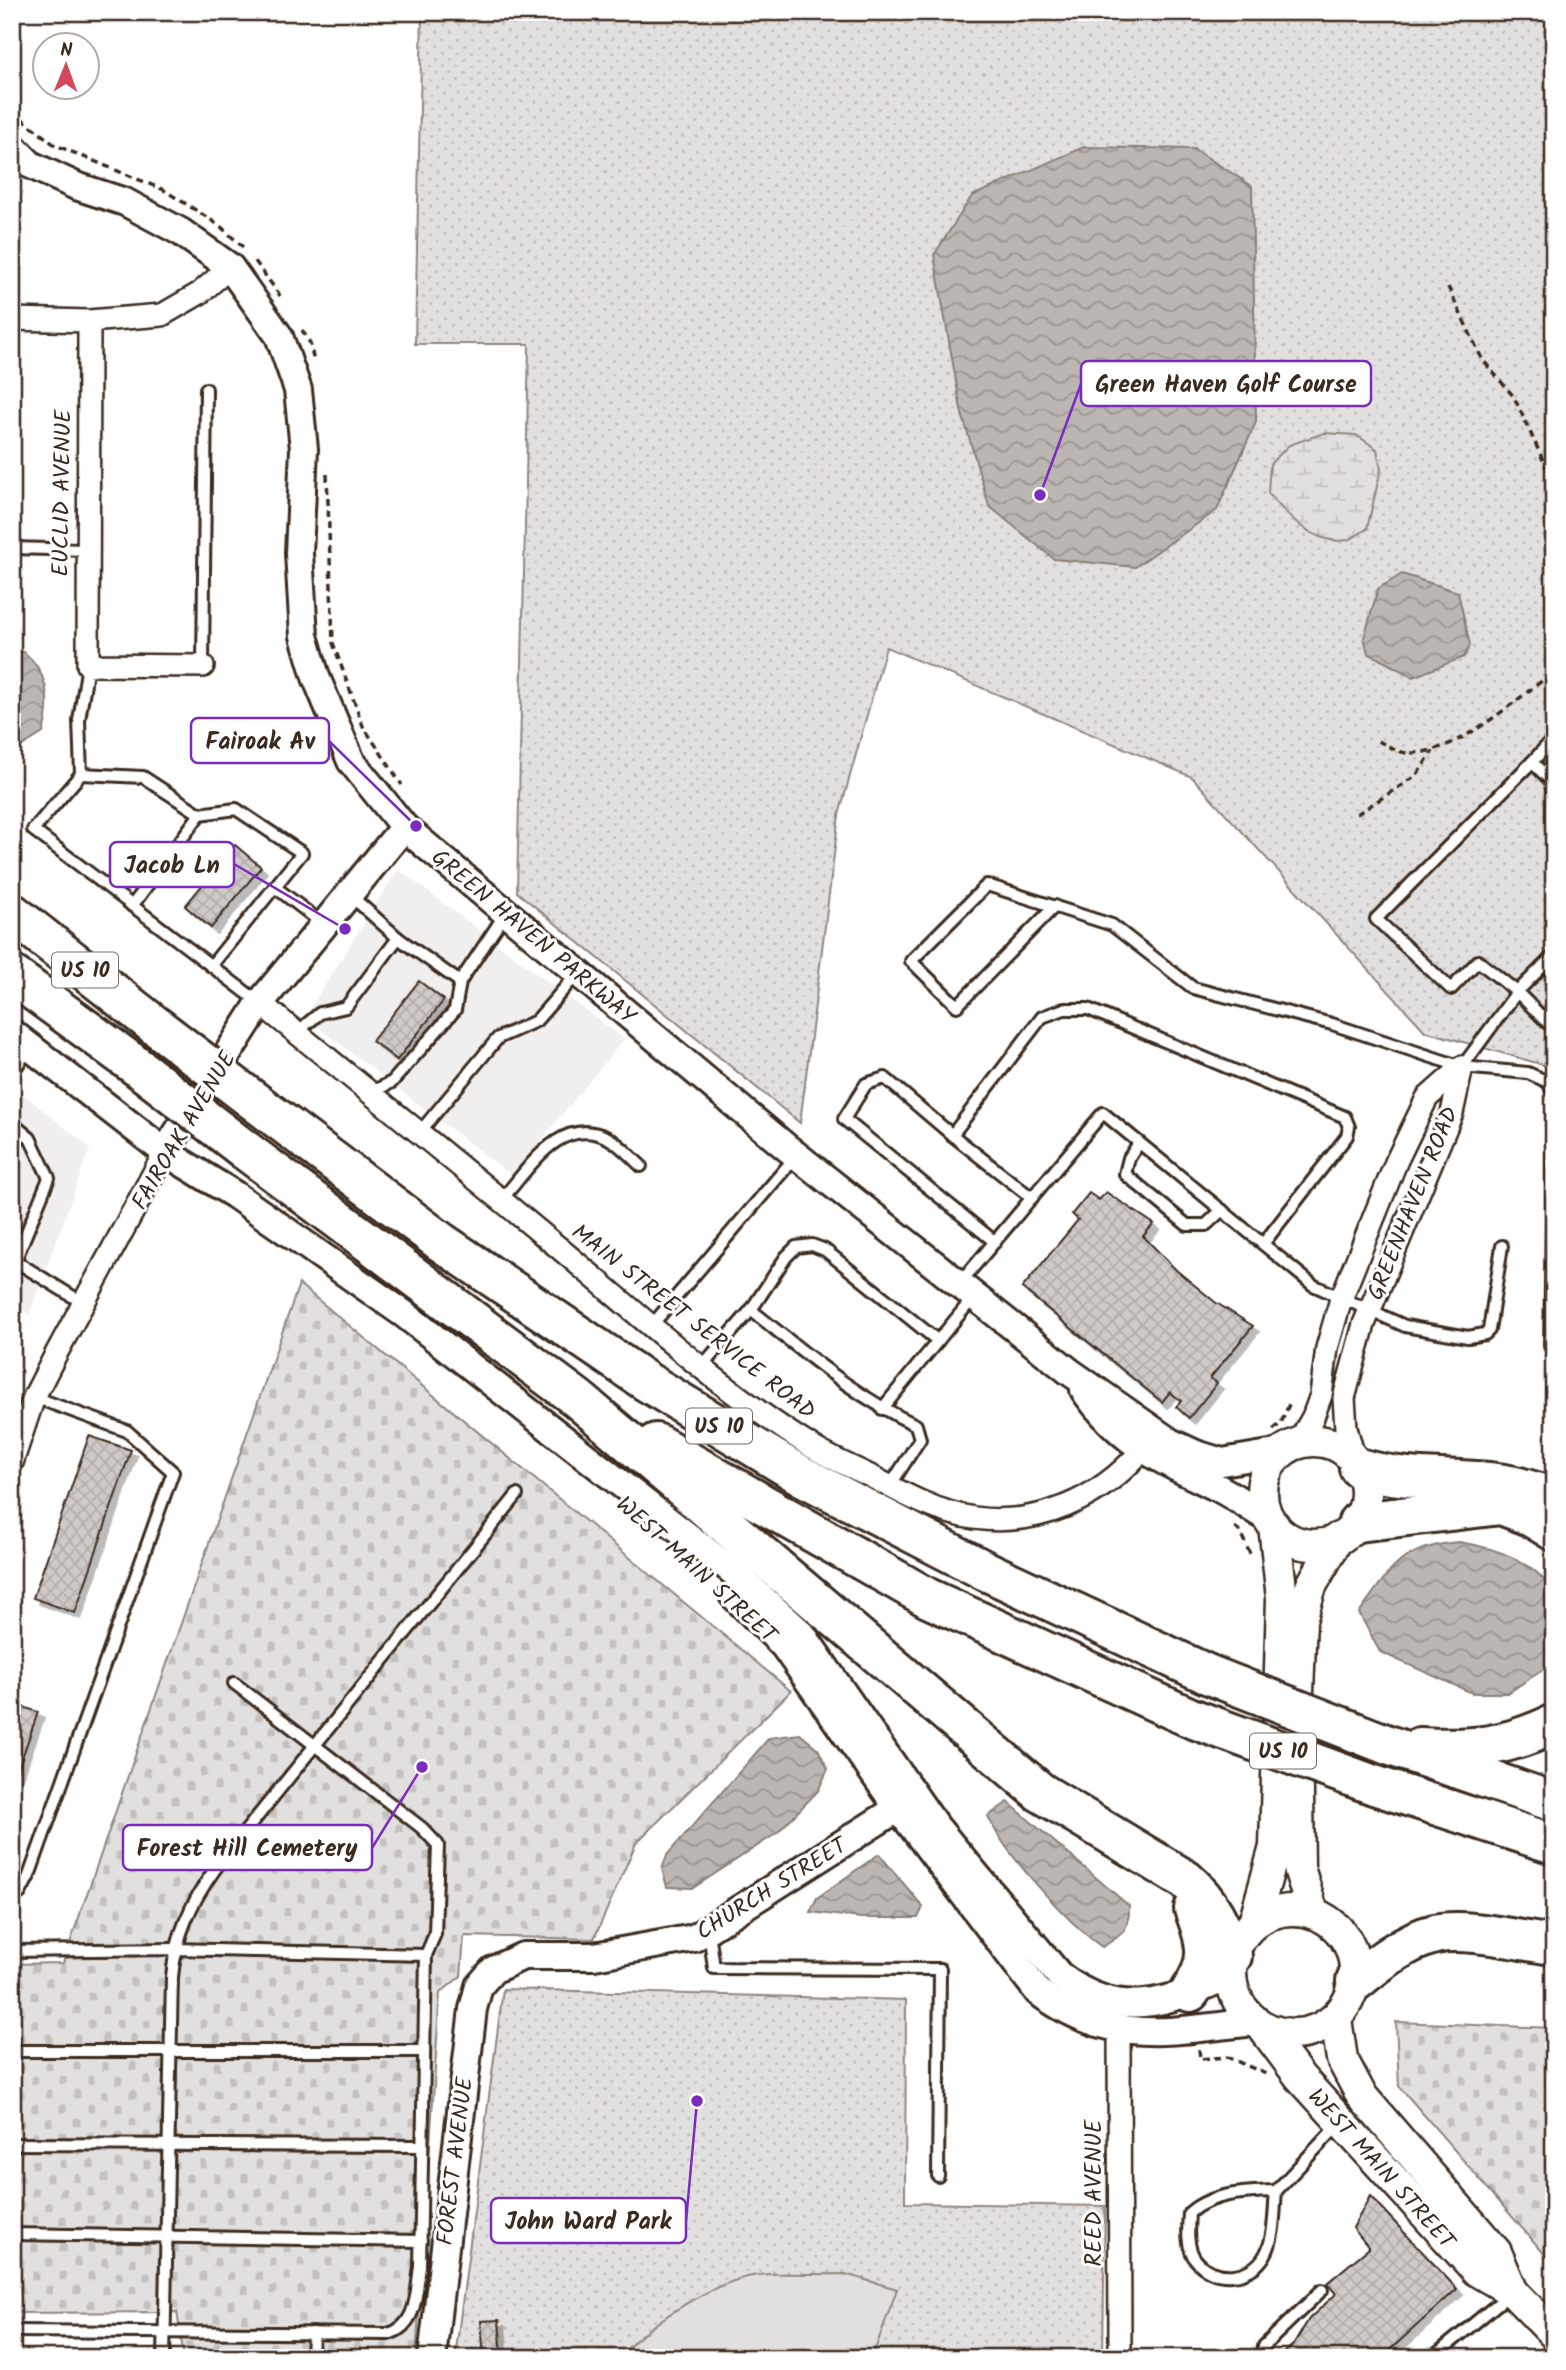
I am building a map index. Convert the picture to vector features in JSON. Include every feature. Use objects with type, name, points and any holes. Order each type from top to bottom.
[{"type":"highway","name":"US 10","points":[[12,913],[157,1027],[441,1242],[647,1382],[802,1476],[986,1571],[1207,1674],[1388,1745],[1554,1802]]},
{"type":"highway","name":"US 10","points":[[12,975],[578,1399],[928,1598],[1191,1718],[1374,1785],[1554,1844]]},
{"type":"highway","points":[[578,1399],[1040,1792],[1159,1862],[1204,1895],[1219,1919],[1231,1966]]},
{"type":"highway","points":[[1358,1466],[1390,1477],[1470,1478],[1513,1484],[1554,1501]]},
{"type":"highway","points":[[1348,1530],[1501,1505],[1528,1515],[1554,1531]]},
{"type":"highway","points":[[1388,1745],[1462,1749],[1516,1742],[1554,1724]]},
{"type":"highway","points":[[1159,1862],[1194,1908],[1203,1931],[1204,1972],[1190,1992]]},
{"type":"highway","points":[[1356,1981],[1395,1954],[1436,1934],[1469,1934],[1554,1945]]},
{"type":"main road","points":[[1282,1443],[1329,1443],[1343,1450],[1358,1466]]},
{"type":"main road","name":"GREENHAVEN ROAD","points":[[1282,1443],[1266,1473],[1263,1485],[1282,1598],[1287,1763]]},
{"type":"main road","name":"GREENHAVEN ROAD","points":[[1287,1763],[1301,1620],[1311,1586],[1364,1507],[1366,1491],[1358,1466]]},
{"type":"main road","points":[[1270,1521],[1286,1536],[1300,1543],[1317,1545],[1348,1530]]},
{"type":"main road","points":[[1287,1763],[1299,1868],[1313,1913]]},
{"type":"main road","points":[[1254,1923],[1275,1847],[1287,1763]]},
{"type":"main road","points":[[1292,1909],[1313,1913],[1332,1923],[1347,1939],[1355,1959],[1356,1981],[1349,2002],[1336,2019],[1318,2030],[1297,2035],[1259,2025],[1234,1995],[1231,1966],[1240,1938],[1254,1923],[1271,1914],[1292,1909]]},
{"type":"main road","name":"WEST MAIN STREET","points":[[1336,2019],[1342,2059],[1361,2095],[1496,2252],[1513,2292]]},
{"type":"main road","name":"WEST MAIN STREET","points":[[1259,2025],[1298,2075],[1477,2271],[1513,2292],[1554,2334]]},
{"type":"street","name":"GREEN HAVEN PARKWAY","points":[[12,146],[31,165],[76,186],[125,202],[181,232],[230,267],[279,336],[298,390],[304,449],[299,553],[304,636],[316,677],[351,761],[404,827],[797,1155],[1070,1372]]},
{"type":"street","points":[[12,319],[89,321],[162,314],[200,293],[230,267]]},
{"type":"street","name":"EUCLID AVENUE","points":[[88,665],[89,321]]},
{"type":"street","points":[[88,665],[203,666]]},
{"type":"street","name":"FAIROAK AVENUE","points":[[12,1463],[34,1397],[165,1152],[260,1003],[404,827]]},
{"type":"street","name":"MAIN STREET SERVICE ROAD","points":[[260,1003],[768,1418],[814,1448],[921,1503],[971,1518],[1016,1520],[1041,1516],[1095,1492],[1128,1466],[1141,1451]]},
{"type":"street","name":"WEST MAIN STREET","points":[[21,1040],[165,1152],[235,1195],[404,1314],[731,1570],[802,1634],[907,1803],[1038,1992],[1060,2007],[1119,2029],[1144,2034],[1259,2025]]},
{"type":"street","name":"GREENHAVEN ROAD","points":[[1282,1443],[1321,1395],[1327,1348],[1342,1299],[1397,1160],[1426,1098],[1462,1067]]},
{"type":"street","name":"GREENHAVEN ROAD","points":[[1358,1466],[1346,1428],[1344,1398],[1368,1310],[1452,1113],[1462,1067]]},
{"type":"street","points":[[1070,1372],[1170,1442],[1196,1454],[1222,1462],[1282,1443]]},
{"type":"street","points":[[1070,1372],[1098,1410],[1141,1451],[1228,1493],[1270,1521]]},
{"type":"street","name":"WEST MAIN STREET","points":[[907,1803],[934,1824],[1051,1966],[1082,1994],[1098,2000],[1149,2003],[1190,1992],[1231,1966]]},
{"type":"street","name":"CHURCH STREET","points":[[493,1970],[523,1956],[594,1956],[694,1938],[907,1803]]},
{"type":"street","name":"FOREST AVENUE","points":[[432,2358],[473,2009],[480,1986],[493,1970]]},
{"type":"street","name":"REED AVENUE","points":[[1119,2029],[1120,2358]]},
{"type":"lane","points":[[203,666],[206,389]]},
{"type":"lane","points":[[12,548],[87,550]]},
{"type":"lane","points":[[88,665],[79,720],[81,774],[33,830],[260,1003]]},
{"type":"lane","points":[[1554,738],[1376,919],[1451,989],[1478,961],[1517,992],[1554,1029]]},
{"type":"lane","points":[[1532,762],[1554,783]]},
{"type":"lane","points":[[81,774],[143,777],[200,814],[236,809],[302,853],[211,966]]},
{"type":"lane","points":[[132,906],[200,814]]},
{"type":"lane","points":[[1055,906],[957,1006],[911,961],[987,885],[1055,906],[1112,925],[1193,989],[1332,1024],[1462,1067],[1528,1073],[1548,1082],[1554,1094]]},
{"type":"lane","points":[[275,887],[323,925]]},
{"type":"lane","points":[[348,894],[398,938],[460,982]]},
{"type":"lane","points":[[370,1093],[392,1082],[455,1010],[460,982],[505,914]]},
{"type":"lane","points":[[296,1033],[320,1013],[346,1007],[398,938]]},
{"type":"lane","points":[[1462,1067],[1517,992],[1554,955]]},
{"type":"lane","points":[[419,1133],[498,1038],[536,1021],[578,973]]},
{"type":"lane","points":[[952,1135],[1042,1017],[1064,1009],[1088,1009],[1345,1117],[1349,1127],[1347,1136],[1263,1244]]},
{"type":"lane","points":[[12,1073],[21,1040]]},
{"type":"lane","points":[[995,1242],[844,1119],[866,1084],[885,1079],[1032,1198]]},
{"type":"lane","points":[[882,1409],[938,1341],[995,1242],[1103,1113],[1313,1285],[1405,1326],[1468,1337],[1485,1334],[1489,1330],[1502,1245]]},
{"type":"lane","points":[[1554,1114],[1549,1346],[1554,1346]]},
{"type":"lane","points":[[12,1123],[30,1138],[48,1178],[13,1260],[83,1303]]},
{"type":"lane","points":[[501,1200],[552,1144],[568,1133],[589,1130],[610,1139],[641,1166]]},
{"type":"lane","points":[[1139,1143],[1129,1157],[1125,1174],[1187,1224],[1206,1225],[1222,1210]]},
{"type":"lane","points":[[652,1325],[797,1155]]},
{"type":"lane","points":[[703,1365],[751,1310],[786,1258],[796,1247],[811,1245],[825,1250],[938,1341]]},
{"type":"lane","points":[[751,1310],[834,1376],[882,1409],[916,1425],[919,1432],[916,1447],[890,1486]]},
{"type":"lane","points":[[12,1898],[20,1893],[29,1876],[173,1472],[127,1431],[34,1397]]},
{"type":"lane","points":[[164,2358],[167,2146],[174,1949],[193,1900],[517,1495]]},
{"type":"lane","points":[[12,2331],[388,2334],[400,2331],[408,2323],[412,2312],[421,2241],[426,1955],[435,1934],[438,1844],[422,1828],[234,1684]]},
{"type":"lane","points":[[709,1928],[714,1968],[940,1969],[938,2176]]},
{"type":"lane","points":[[12,1951],[174,1949],[426,1955]]},
{"type":"lane","points":[[12,2051],[424,2051]]},
{"type":"lane","points":[[1276,2191],[1247,2192],[1201,2202],[1189,2213],[1188,2236],[1195,2259],[1211,2274],[1231,2276],[1252,2270],[1266,2255],[1276,2191],[1341,2123]]},
{"type":"lane","points":[[12,2144],[422,2146]]},
{"type":"lane","points":[[12,2234],[421,2241]]},
{"type":"lane","points":[[1263,2358],[1264,2346],[1322,2290]]},
{"type":"lane","points":[[1432,2358],[1513,2292]]},
{"type":"lane","points":[[312,2358],[313,2333]]},
{"type":"lane","points":[[1541,2358],[1554,2347]]},
{"type":"path","points":[[12,111],[55,145],[164,190],[219,225],[267,274],[288,308]]},
{"type":"path","points":[[1448,287],[1482,359],[1514,397],[1554,484]]},
{"type":"path","points":[[296,320],[310,342],[315,368]]},
{"type":"path","points":[[327,472],[334,643],[363,726],[408,794]]},
{"type":"path","points":[[1378,741],[1405,753],[1433,751],[1470,732],[1554,672]]},
{"type":"path","points":[[1357,814],[1416,776],[1433,751]]},
{"type":"path","points":[[1282,1443],[1281,1423],[1290,1402]]},
{"type":"path","points":[[1200,2059],[1227,2056],[1268,2075]]},
{"type":"shaded area","points":[[398,869],[624,1039],[512,1176],[305,1017]]},
{"type":"shaded area","points":[[12,1085],[90,1148],[29,1315],[12,1301]]},
{"type":"green space","points":[[422,12],[1554,12],[1554,1068],[1425,1031],[1192,777],[886,647],[839,815],[800,1123],[517,892],[529,344],[415,344]]},
{"type":"green space","points":[[1324,433],[1356,435],[1377,449],[1381,469],[1367,529],[1347,540],[1335,541],[1312,533],[1292,519],[1268,493],[1270,464],[1289,445]]},
{"type":"green space","points":[[299,1284],[791,1691],[636,1843],[594,1939],[464,1936],[461,1976],[440,1993],[416,2358],[184,2358],[177,2312],[12,2313],[12,1964],[63,1963]]},
{"type":"green space","points":[[503,1989],[906,2000],[905,2203],[1105,2206],[1103,2358],[455,2358]]},
{"type":"green space","points":[[1396,2022],[1554,2028],[1554,2265],[1399,2086]]},
{"type":"green space","points":[[769,2274],[845,2274],[897,2289],[872,2358],[619,2358],[645,2333],[678,2309],[731,2282]]},
{"type":"water","points":[[1084,147],[1194,149],[1252,186],[1256,422],[1217,510],[1135,567],[1054,559],[989,506],[961,410],[934,255],[972,196]]},
{"type":"water","points":[[1402,574],[1458,592],[1470,645],[1464,657],[1413,677],[1368,653],[1364,638],[1378,589]]},
{"type":"water","points":[[12,652],[24,652],[32,660],[39,669],[46,689],[47,711],[43,733],[22,746],[12,746]]},
{"type":"water","points":[[1459,1542],[1487,1548],[1517,1559],[1542,1577],[1550,1589],[1555,1610],[1554,1662],[1508,1693],[1472,1693],[1380,1652],[1359,1613],[1399,1562],[1423,1549]]},
{"type":"water","points":[[800,1734],[818,1749],[828,1769],[818,1791],[777,1833],[693,1888],[667,1887],[662,1869],[667,1855],[769,1738]]},
{"type":"water","points":[[1008,1802],[1129,1906],[1126,1926],[1115,1939],[1102,1947],[1088,1936],[1038,1886],[1007,1848],[988,1816]]},
{"type":"water","points":[[879,1854],[923,1907],[918,1918],[861,1918],[810,1912],[817,1898]]},
{"type":"building","points":[[235,845],[261,867],[211,928],[185,906]]},
{"type":"building","points":[[419,981],[444,1000],[397,1060],[372,1041]]},
{"type":"building","points":[[1106,1192],[1154,1224],[1143,1236],[1176,1270],[1215,1302],[1253,1326],[1210,1378],[1217,1383],[1189,1418],[1176,1407],[1181,1401],[1170,1392],[1162,1402],[1022,1288],[1078,1220],[1072,1214],[1089,1193],[1099,1200]]},
{"type":"building","points":[[89,1436],[131,1450],[75,1613],[33,1598]]},
{"type":"building","points":[[12,1703],[38,1712],[12,1786]]},
{"type":"building","points":[[1370,2196],[1457,2289],[1381,2358],[1278,2358],[1294,2344],[1309,2319],[1336,2294],[1327,2283],[1369,2248],[1353,2228]]},
{"type":"building","points":[[499,2320],[502,2358],[484,2358],[481,2321]]},
{"type":"place","name":"Green Haven Golf Course","points":[[1040,495]]},
{"type":"place","name":"Fairoak Av","points":[[416,826]]},
{"type":"place","name":"Jacob Ln","points":[[345,929]]},
{"type":"place","name":"Forest Hill Cemetery","points":[[422,1767]]},
{"type":"place","name":"John Ward Park","points":[[697,2101]]}]
